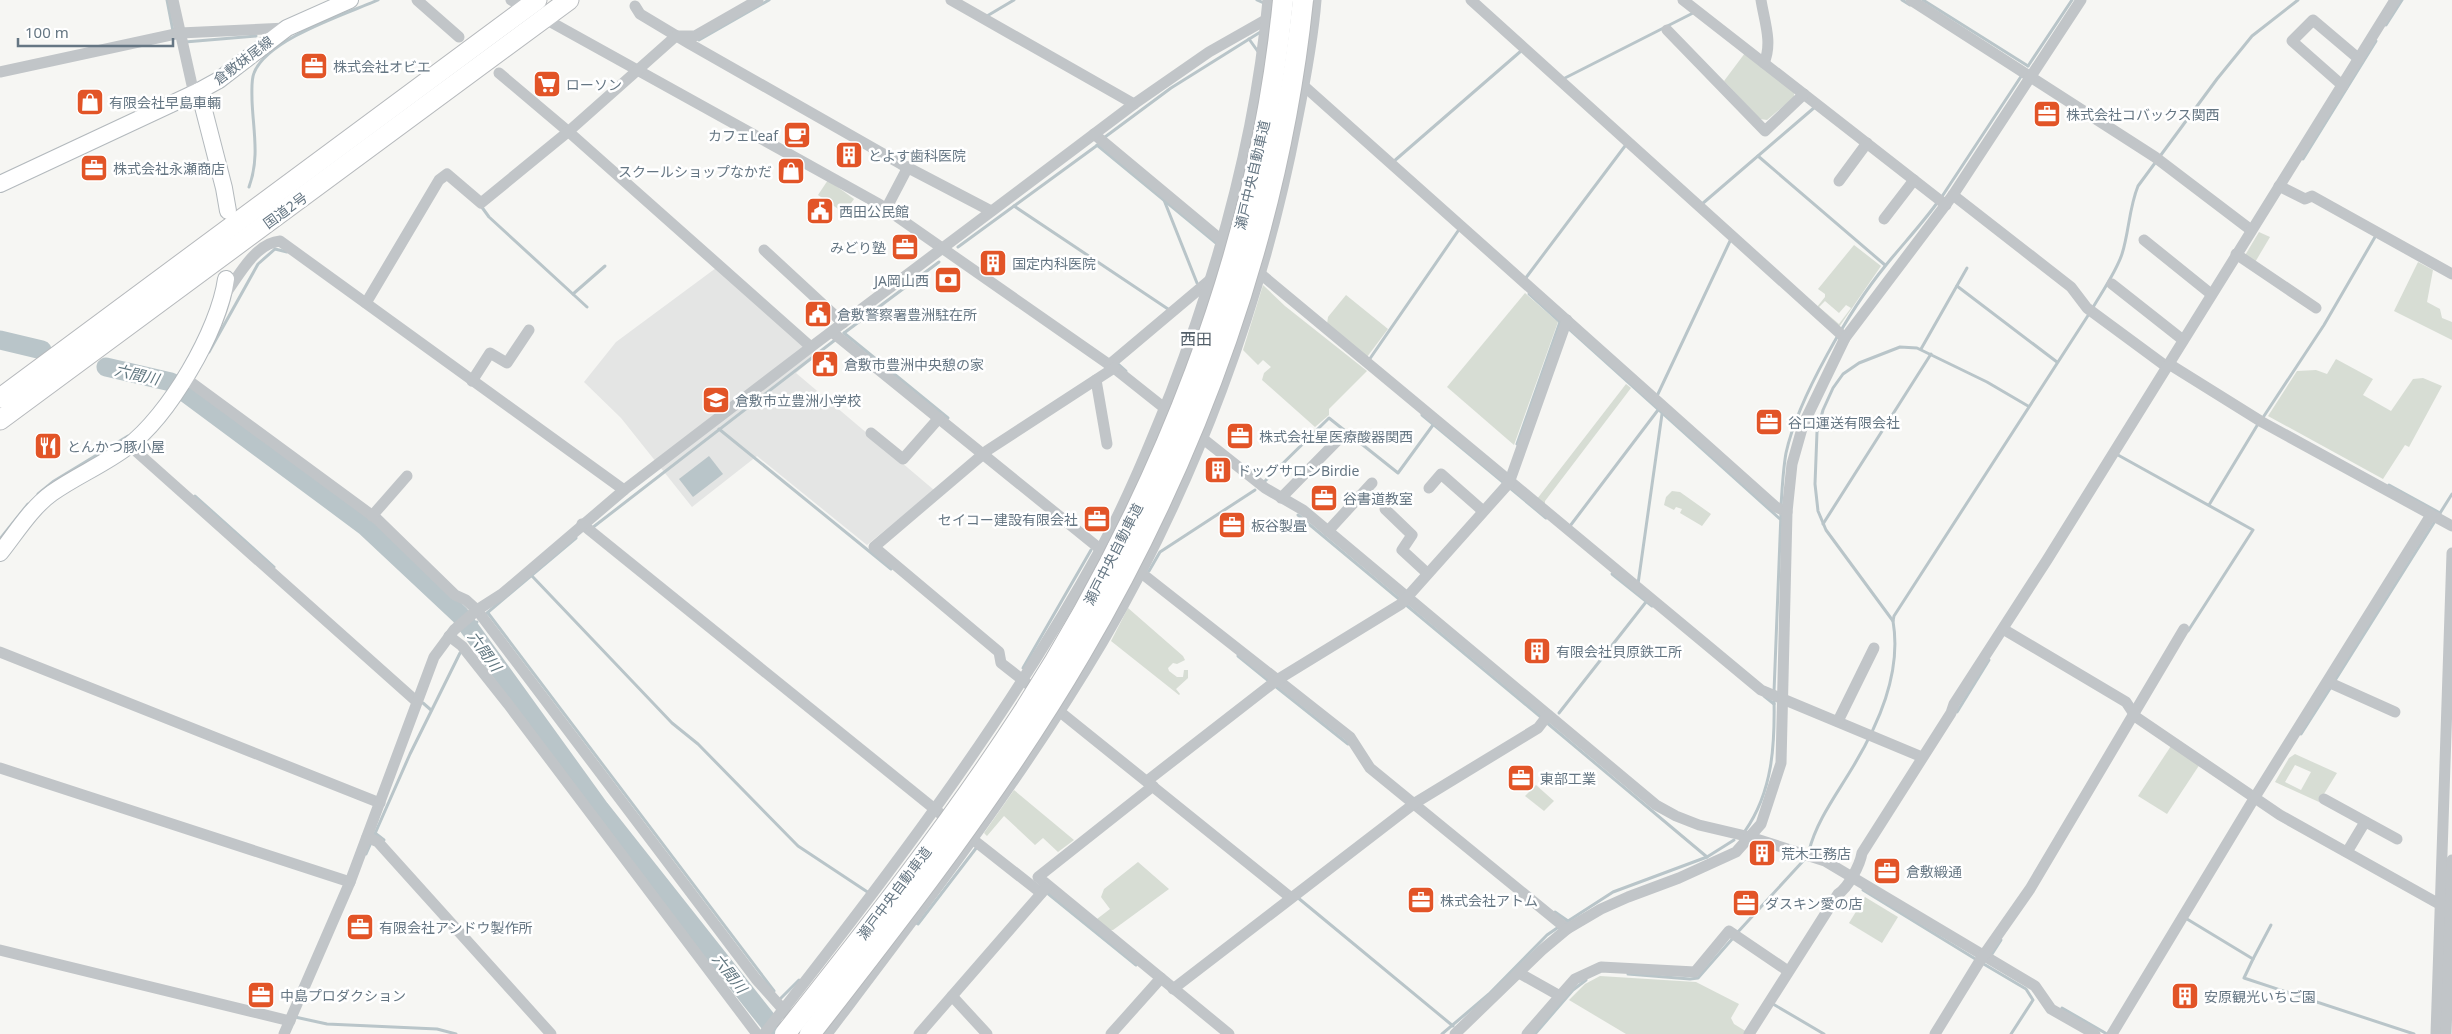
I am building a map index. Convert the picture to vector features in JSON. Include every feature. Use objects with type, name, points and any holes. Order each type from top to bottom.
[{"type":"highway","name":"国道2号","points":[[0,420],[569,0]]},
{"type":"highway","name":"瀬戸中央自動車道","points":[[810,1034],[911,904],[998,782],[1080,656],[1144,539],[1199,417],[1247,277],[1280,146],[1309,2]]},
{"type":"highway","name":"国道2号","points":[[0,398],[525,3]]},
{"type":"highway","name":"瀬戸中央自動車道","points":[[786,1034],[890,900],[978,779],[1064,646],[1126,530],[1181,410],[1229,271],[1261,141],[1272,80],[1269,12]]},
{"type":"main road","name":"倉敷妹尾線","points":[[0,184],[197,92],[219,80],[287,28],[350,0]]},
{"type":"main road","points":[[197,92],[224,188],[228,211]]},
{"type":"main road","points":[[0,553],[37,506],[52,493],[129,445],[171,397],[188,381],[223,297],[226,279]]},
{"type":"street","points":[[173,0],[179,37],[197,92]]},
{"type":"street","points":[[417,0],[459,38]]},
{"type":"street","points":[[366,304],[439,180],[447,174],[481,202],[571,133],[636,70],[676,36],[695,36],[758,0]]},
{"type":"street","points":[[951,0],[1134,104]]},
{"type":"street","points":[[1470,0],[1841,334]]},
{"type":"street","points":[[1683,0],[1941,201]]},
{"type":"street","points":[[1761,0],[1768,41],[1768,54],[1764,63]]},
{"type":"street","points":[[1911,0],[2159,159],[2251,230]]},
{"type":"street","points":[[1460,1033],[1564,926],[1628,896],[1679,878],[1736,852],[1761,824],[1782,763],[1777,697],[1783,510],[1802,425],[1841,334],[1941,201],[1953,195],[2081,0]]},
{"type":"street","points":[[1749,1034],[1838,894],[1842,892],[1852,876],[1861,860],[1862,853],[1922,757],[2006,630],[2170,366],[2183,340],[2211,294],[2343,86],[2395,0]]},
{"type":"street","points":[[284,1034],[371,838],[380,803],[416,701],[434,657],[452,633],[475,611],[502,594],[624,490],[941,248],[1134,104],[1269,12],[1309,2],[1303,90],[1290,160],[1261,274],[1202,439],[1142,571],[1102,643],[1059,711],[972,839],[827,1034]]},
{"type":"street","points":[[525,3],[544,19],[886,209],[1112,367],[1264,488],[1302,510],[1404,600],[1546,718],[1656,805],[1676,816],[1699,825],[1825,860],[1981,960],[2035,986],[2051,1009],[2095,1034]]},
{"type":"street","points":[[635,6],[640,14],[676,36],[908,167],[991,211]]},
{"type":"street","points":[[452,633],[508,704],[756,1033],[781,1012],[936,810],[1023,680],[1100,550],[1141,466],[1200,317],[1240,171],[1269,12]]},
{"type":"street","points":[[2343,86],[2292,41],[2313,20],[2359,59]]},
{"type":"street","points":[[0,72],[179,37],[287,28]]},
{"type":"street","points":[[1667,30],[1765,131],[1804,94]]},
{"type":"street","points":[[499,73],[571,133],[811,347]]},
{"type":"street","points":[[1303,90],[1391,164],[1783,510]]},
{"type":"street","points":[[1094,134],[1368,363],[1506,483],[1760,690],[1922,757]]},
{"type":"street","points":[[1839,181],[1866,143]]},
{"type":"street","points":[[886,209],[908,167]]},
{"type":"street","points":[[1884,219],[1914,180]]},
{"type":"street","points":[[2280,186],[2305,199],[2312,196],[2452,274]]},
{"type":"street","points":[[1953,195],[2071,287],[2090,310],[2170,366],[2260,421],[2452,526]]},
{"type":"street","points":[[2144,240],[2211,294]]},
{"type":"street","points":[[223,297],[254,255],[272,242],[280,241],[624,490]]},
{"type":"street","points":[[764,250],[843,323]]},
{"type":"street","points":[[2236,254],[2316,308]]},
{"type":"street","points":[[1210,280],[1096,380],[984,452],[874,546],[999,652],[1001,663],[1292,895]]},
{"type":"street","points":[[2112,284],[2183,340]]},
{"type":"street","points":[[1044,890],[1038,877],[1150,782],[1274,682],[1404,600],[1506,483],[1567,320]]},
{"type":"street","points":[[472,381],[490,353],[507,363],[530,330]]},
{"type":"street","points":[[832,332],[984,452],[1100,550],[1142,571],[1274,682],[1350,737],[1370,768],[1418,803],[1564,926]]},
{"type":"street","points":[[1096,380],[1107,444]]},
{"type":"street","points":[[188,381],[372,516],[455,595],[466,600],[781,1012],[803,1034]]},
{"type":"street","points":[[871,433],[903,459],[939,418]]},
{"type":"street","points":[[1281,498],[1337,441]]},
{"type":"street","points":[[129,445],[416,701]]},
{"type":"street","points":[[1429,488],[1441,474],[1483,510]]},
{"type":"street","points":[[372,516],[407,476]]},
{"type":"street","points":[[1328,531],[1372,483]]},
{"type":"street","points":[[1386,510],[1412,535],[1402,550],[1427,573]]},
{"type":"street","points":[[2112,1034],[2258,799],[2328,682],[2435,517]]},
{"type":"street","points":[[582,524],[972,839],[1044,890],[1158,981],[1173,989],[1229,1034]]},
{"type":"street","points":[[2446,1034],[2446,905],[2452,553]]},
{"type":"street","points":[[1935,1034],[1981,960],[2030,889],[2184,629]]},
{"type":"street","points":[[2006,630],[2126,702],[2135,714],[2280,815],[2446,905]]},
{"type":"street","points":[[1838,721],[1874,648]]},
{"type":"street","points":[[0,652],[380,803]]},
{"type":"street","points":[[2328,682],[2395,712]]},
{"type":"street","points":[[1173,989],[1292,895],[1418,803],[1538,728],[1546,718]]},
{"type":"street","points":[[0,768],[350,882]]},
{"type":"street","points":[[2324,799],[2397,839]]},
{"type":"street","points":[[2347,852],[2365,822]]},
{"type":"street","points":[[371,838],[551,1034]]},
{"type":"street","points":[[2436,1034],[2446,905],[2452,860]]},
{"type":"street","points":[[919,1034],[955,999],[1044,890]]},
{"type":"street","points":[[1526,1034],[1575,979],[1601,967],[1695,972],[1729,931],[1788,972]]},
{"type":"street","points":[[0,950],[290,1021]]},
{"type":"street","points":[[1519,973],[1560,996]]},
{"type":"street","points":[[1110,1034],[1158,981]]},
{"type":"street","points":[[955,999],[987,1034]]},
{"type":"shaded area","points":[[1745,53],[1794,92],[1794,97],[1767,120],[1760,119],[1724,81]]},
{"type":"shaded area","points":[[828,180],[854,199],[844,213],[818,195]]},
{"type":"shaded area","points":[[2259,232],[2270,237],[2254,264],[2244,257]]},
{"type":"shaded area","points":[[1854,245],[1881,266],[1839,327],[1817,307],[1825,297],[1825,294],[1818,289]],"holes":[[[1825,301],[1839,313],[1846,305],[1851,308],[1839,324],[1819,307]]]},
{"type":"shaded area","points":[[2418,262],[2433,270],[2427,302],[2440,309],[2442,318],[2452,322],[2452,340],[2394,311]]},
{"type":"shaded area","name":"倉敷市立豊洲小学校","points":[[716,268],[817,355],[796,373],[934,490],[867,545],[757,456],[692,507],[621,418],[584,382],[616,342]]},
{"type":"shaded area","points":[[1263,285],[1285,306],[1367,371],[1329,409],[1329,415],[1315,427],[1262,380],[1264,373],[1271,367],[1263,360],[1258,365],[1243,350]]},
{"type":"shaded area","points":[[1525,293],[1558,322],[1514,445],[1447,387]]},
{"type":"shaded area","points":[[1346,295],[1388,329],[1367,357],[1327,324],[1328,317]]},
{"type":"shaded area","points":[[2336,359],[2373,379],[2363,395],[2391,411],[2413,379],[2423,378],[2442,386],[2409,447],[2405,445],[2383,479],[2268,416],[2297,371],[2316,370],[2327,374]]},
{"type":"shaded area","points":[[1626,384],[1631,388],[1545,501],[1545,507],[1537,499]]},
{"type":"shaded area","points":[[709,456],[723,474],[693,497],[679,479]]},
{"type":"shaded area","points":[[1672,491],[1680,492],[1711,514],[1702,526],[1680,513],[1682,509],[1676,507],[1674,510],[1664,505],[1666,497]]},
{"type":"shaded area","points":[[1128,608],[1183,656],[1185,660],[1177,664],[1173,663],[1168,668],[1177,677],[1183,677],[1184,670],[1188,670],[1188,678],[1176,689],[1179,695],[1111,641]]},
{"type":"shaded area","points":[[2171,746],[2200,764],[2167,814],[2138,796]]},
{"type":"shaded area","points":[[2295,754],[2337,773],[2319,802],[2275,782],[2289,758]],"holes":[[[2295,765],[2311,772],[2301,790],[2285,782]]]},
{"type":"shaded area","points":[[1536,785],[1554,801],[1544,811],[1525,796]]},
{"type":"shaded area","points":[[1014,790],[1074,840],[1058,852],[1043,838],[1035,845],[1004,816],[987,836],[984,833]]},
{"type":"shaded area","points":[[1138,862],[1169,889],[1113,930],[1109,930],[1097,919],[1110,909],[1101,897],[1104,889]]},
{"type":"shaded area","points":[[1865,897],[1898,917],[1882,943],[1849,923]]},
{"type":"shaded area","points":[[1600,976],[1696,982],[1739,1004],[1731,1018],[1734,1024],[1747,1032],[1745,1034],[1626,1034],[1569,1000],[1585,984]]},
{"type":"waterway","points":[[167,0],[173,31]]},
{"type":"waterway","points":[[249,187],[255,154],[252,83],[254,73],[262,61],[274,49],[309,29],[378,0]]},
{"type":"waterway","points":[[699,40],[769,0]]},
{"type":"waterway","points":[[987,16],[1014,0]]},
{"type":"waterway","points":[[1257,0],[1266,4]]},
{"type":"waterway","points":[[1902,0],[1910,5]]},
{"type":"waterway","points":[[1923,0],[2028,66]]},
{"type":"waterway","points":[[2028,66],[2072,0]]},
{"type":"waterway","points":[[2092,309],[2113,275],[2122,254],[2138,186],[2217,79],[2252,36],[2298,0]]},
{"type":"waterway","points":[[2386,25],[2402,0]]},
{"type":"waterway","points":[[1563,79],[1695,12]]},
{"type":"waterway","points":[[1105,137],[1171,88],[1262,31]]},
{"type":"waterway","points":[[185,42],[256,36]]},
{"type":"waterway","points":[[1249,39],[1259,53]]},
{"type":"waterway","points":[[2303,159],[2376,41]]},
{"type":"waterway","points":[[1393,162],[1521,51]]},
{"type":"waterway","points":[[1941,198],[2022,75]]},
{"type":"waterway","points":[[1702,204],[1815,107]]},
{"type":"waterway","points":[[958,247],[1099,144]]},
{"type":"waterway","points":[[1097,145],[1216,243]]},
{"type":"waterway","points":[[1525,279],[1625,146]]},
{"type":"waterway","points":[[1758,156],[1885,265]]},
{"type":"waterway","points":[[1164,200],[1197,283]]},
{"type":"waterway","points":[[1781,507],[1786,453],[1792,431],[1813,381],[1842,329],[1872,283],[1937,203]]},
{"type":"waterway","points":[[481,206],[489,217],[587,307]]},
{"type":"waterway","points":[[1014,206],[1168,309]]},
{"type":"waterway","points":[[1369,360],[1458,231]]},
{"type":"waterway","points":[[2262,419],[2324,325],[2375,237]]},
{"type":"waterway","points":[[1657,396],[1730,241]]},
{"type":"waterway","points":[[275,249],[287,252]]},
{"type":"waterway","points":[[209,352],[258,264],[275,249]]},
{"type":"waterway","points":[[844,333],[939,262]]},
{"type":"waterway","points":[[573,294],[605,266]]},
{"type":"waterway","points":[[1921,349],[1967,268]]},
{"type":"waterway","points":[[1957,286],[2057,362]]},
{"type":"waterway","points":[[1529,294],[1561,323]]},
{"type":"waterway","points":[[1809,851],[1821,819],[1861,753],[1879,717],[1891,679],[1894,660],[1894,616],[2089,314]]},
{"type":"waterway","points":[[1517,444],[1560,322]]},
{"type":"waterway","points":[[1570,330],[1780,519]]},
{"type":"waterway","points":[[844,333],[948,418]]},
{"type":"waterway","name":"六間川","points":[[0,340],[42,350]]},
{"type":"waterway","points":[[592,528],[835,340]]},
{"type":"waterway","points":[[1893,621],[1826,530],[1818,511],[1815,484],[1817,432],[1823,410],[1833,388],[1843,374],[1859,363],[1900,347],[1917,348],[1987,382],[2028,406]]},
{"type":"waterway","points":[[1823,524],[1931,354]]},
{"type":"waterway","points":[[1117,363],[1126,371]]},
{"type":"waterway","name":"六間川","points":[[106,367],[171,382],[365,526],[460,615],[600,809],[778,1034]]},
{"type":"waterway","points":[[1570,526],[1658,410]]},
{"type":"waterway","points":[[1638,584],[1662,414]]},
{"type":"waterway","points":[[1422,415],[1546,518]]},
{"type":"waterway","points":[[1263,483],[1329,418],[1398,473],[1433,425]]},
{"type":"waterway","points":[[2209,505],[2258,424]]},
{"type":"waterway","points":[[719,429],[891,569]]},
{"type":"waterway","points":[[38,494],[54,481],[128,436]]},
{"type":"waterway","points":[[2118,455],[2253,530],[2188,631]]},
{"type":"waterway","points":[[2389,485],[2440,513]]},
{"type":"waterway","points":[[1149,571],[1160,552],[1255,490]]},
{"type":"waterway","points":[[2334,682],[2452,494]]},
{"type":"waterway","points":[[195,496],[274,567]]},
{"type":"waterway","points":[[0,539],[28,504]]},
{"type":"waterway","points":[[1774,692],[1781,513]]},
{"type":"waterway","points":[[1298,515],[1542,718]]},
{"type":"waterway","points":[[487,613],[576,538]]},
{"type":"waterway","points":[[1023,668],[1091,550]]},
{"type":"waterway","points":[[1612,574],[1652,606]]},
{"type":"waterway","points":[[532,576],[672,723],[698,744],[798,846],[869,893]]},
{"type":"waterway","points":[[1559,713],[1646,602]]},
{"type":"waterway","points":[[488,613],[774,991]]},
{"type":"waterway","points":[[470,628],[477,622]]},
{"type":"waterway","name":"六間川","points":[[473,645],[479,641]]},
{"type":"waterway","points":[[366,854],[410,754],[460,653]]},
{"type":"waterway","points":[[1238,656],[1270,682]]},
{"type":"waterway","points":[[1957,712],[1989,660]]},
{"type":"waterway","points":[[1275,686],[1348,744]]},
{"type":"waterway","points":[[2301,734],[2331,687]]},
{"type":"waterway","points":[[1764,696],[1774,704]]},
{"type":"waterway","points":[[1745,831],[1754,816],[1767,783],[1773,750],[1774,698]]},
{"type":"waterway","points":[[423,703],[431,710]]},
{"type":"waterway","points":[[1546,722],[1707,857]]},
{"type":"waterway","points":[[375,833],[384,840]]},
{"type":"waterway","points":[[1565,923],[1613,892],[1707,857],[1734,840]]},
{"type":"waterway","points":[[916,923],[918,924],[977,847]]},
{"type":"waterway","points":[[1737,933],[1804,860]]},
{"type":"waterway","points":[[1863,890],[1977,960]]},
{"type":"waterway","points":[[1046,892],[1136,965]]},
{"type":"waterway","points":[[1297,897],[1453,1026]]},
{"type":"waterway","points":[[1555,912],[1568,921]]},
{"type":"waterway","points":[[2187,919],[2253,959],[2244,978],[2414,1034]]},
{"type":"waterway","points":[[2253,959],[2271,925]]},
{"type":"waterway","points":[[1442,1034],[1489,994],[1547,935],[1560,926]]},
{"type":"waterway","points":[[1628,974],[1698,978],[1733,938]]},
{"type":"waterway","points":[[1992,954],[2001,940]]},
{"type":"waterway","points":[[1982,963],[2026,989],[2033,1000],[2011,1034]]},
{"type":"waterway","points":[[780,999],[799,980]]},
{"type":"waterway","points":[[1535,1034],[1573,990],[1586,980]]},
{"type":"waterway","points":[[1773,1004],[1824,1034]]},
{"type":"waterway","points":[[2062,1008],[2107,1034]]},
{"type":"waterway","points":[[295,1017],[327,1024],[437,1029],[456,1034]]},
{"type":"place","name":"株式会社オビエ","points":[[314,66]]},
{"type":"place","name":"ローソン","points":[[547,84]]},
{"type":"place","name":"有限会社早島車輛","points":[[90,102]]},
{"type":"place","name":"株式会社コバックス関西","points":[[2047,114]]},
{"type":"place","name":"カフェLeaf","points":[[797,135]]},
{"type":"place","name":"とよす歯科医院","points":[[849,155]]},
{"type":"place","name":"株式会社永瀬商店","points":[[94,168]]},
{"type":"place","name":"スクールショップなかだ","points":[[791,171]]},
{"type":"place","name":"西田公民館","points":[[820,211]]},
{"type":"place","name":"みどり塾","points":[[905,247]]},
{"type":"place","name":"国定内科医院","points":[[993,263]]},
{"type":"place","name":"JA岡山西","points":[[948,280]]},
{"type":"place","name":"倉敷警察署豊洲駐在所","points":[[818,314]]},
{"type":"place","name":"倉敷市豊洲中央憩の家","points":[[825,364]]},
{"type":"place","name":"倉敷市立豊洲小学校","points":[[716,400]]},
{"type":"place","name":"谷口運送有限会社","points":[[1769,422]]},
{"type":"place","name":"株式会社星医療酸器関西","points":[[1240,436]]},
{"type":"place","name":"とんかつ豚小屋","points":[[48,446]]},
{"type":"place","name":"ドッグサロンBirdie","points":[[1218,470]]},
{"type":"place","name":"谷書道教室","points":[[1324,498]]},
{"type":"place","name":"セイコー建設有限会社","points":[[1097,519]]},
{"type":"place","name":"板谷製畳","points":[[1232,525]]},
{"type":"place","name":"有限会社貝原鉄工所","points":[[1537,651]]},
{"type":"place","name":"東部工業","points":[[1521,778]]},
{"type":"place","name":"荒木工務店","points":[[1762,853]]},
{"type":"place","name":"倉敷緞通","points":[[1887,871]]},
{"type":"place","name":"株式会社アトム","points":[[1421,900]]},
{"type":"place","name":"ダスキン愛の店","points":[[1746,903]]},
{"type":"place","name":"有限会社アンドウ製作所","points":[[360,927]]},
{"type":"place","name":"中島プロダクション","points":[[261,995]]},
{"type":"place","name":"安原観光いちご園","points":[[2185,996]]},
{"type":"district","name":"西田","points":[[1196,339]]}]
